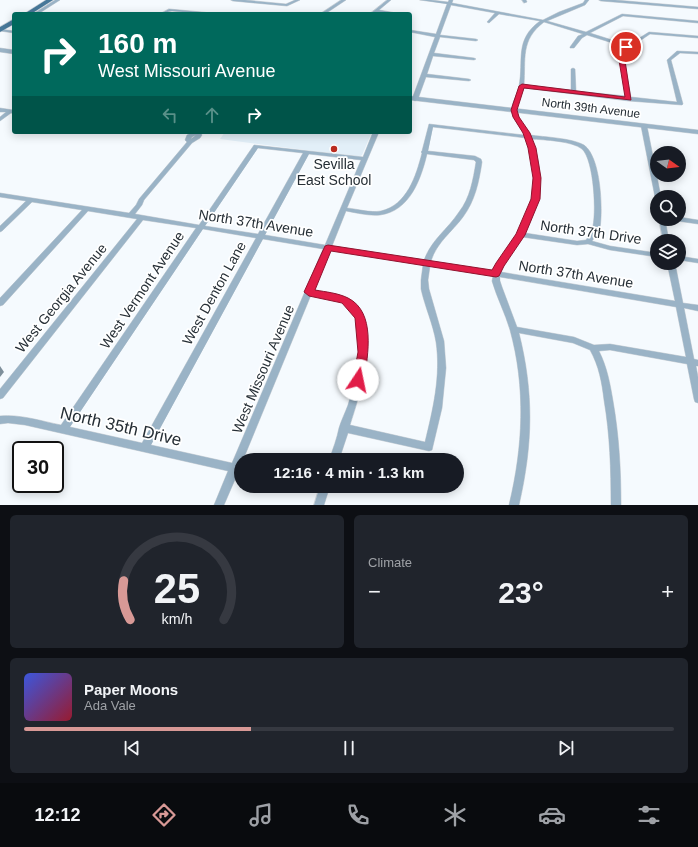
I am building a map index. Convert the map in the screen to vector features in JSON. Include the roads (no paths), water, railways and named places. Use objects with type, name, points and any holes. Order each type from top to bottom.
[{"type":"main road","points":[[29,12],[50,0]]},
{"type":"main road","points":[[2,30],[12,23]]},
{"type":"street","points":[[38,12],[58,0]]},
{"type":"street","points":[[233,0],[289,5],[298,0]]},
{"type":"street","points":[[327,12],[344,0]]},
{"type":"street","points":[[373,12],[389,0]]},
{"type":"street","points":[[422,0],[450,2],[498,13],[544,21],[628,46]]},
{"type":"street","points":[[514,505],[521,478],[525,447],[527,419],[524,378],[514,329],[499,291],[496,281],[496,274],[499,265],[520,235],[535,199],[537,187],[535,159],[528,137],[516,117],[514,110],[522,86],[526,38],[544,21],[584,4],[587,0]]},
{"type":"street","points":[[601,0],[698,8]]},
{"type":"street","points":[[413,99],[424,75],[450,2]]},
{"type":"street","points":[[166,12],[169,10],[188,12]]},
{"type":"street","points":[[489,22],[498,13]]},
{"type":"street","points":[[572,47],[576,40],[586,33],[622,15],[698,22]]},
{"type":"street","points":[[2,30],[12,27]]},
{"type":"street","points":[[2,30],[12,32]]},
{"type":"street","points":[[412,31],[476,40]]},
{"type":"street","points":[[629,99],[621,54],[622,50],[649,32],[698,37]]},
{"type":"street","points":[[0,50],[12,52]]},
{"type":"street","points":[[522,86],[680,104],[669,62],[670,58],[680,52],[698,53]]},
{"type":"street","points":[[431,54],[474,59]]},
{"type":"street","points":[[573,69],[574,91]]},
{"type":"street","points":[[424,75],[469,80]]},
{"type":"street","name":"North 39th Avenue","points":[[413,99],[698,132]]},
{"type":"street","points":[[0,110],[12,112]]},
{"type":"street","points":[[0,119],[12,112]]},
{"type":"street","points":[[344,209],[385,214],[397,205],[410,191],[419,175],[431,125],[574,143],[583,147],[589,155],[597,193],[596,229],[588,242]]},
{"type":"street","points":[[644,126],[657,190]]},
{"type":"street","points":[[127,216],[139,205],[141,200],[190,142],[198,136],[198,134]]},
{"type":"street","name":"West Missouri Avenue","points":[[241,453],[375,134]]},
{"type":"street","name":"West Vermont Avenue","points":[[63,429],[199,227],[256,146],[307,152]]},
{"type":"street","points":[[583,147],[590,146]]},
{"type":"street","points":[[307,152],[365,159]]},
{"type":"street","name":"West Denton Lane","points":[[144,448],[307,152]]},
{"type":"street","points":[[344,428],[429,447],[439,396],[442,363],[436,322],[425,290],[424,277],[431,248],[441,235],[457,219],[467,205],[475,184],[479,160],[424,152]]},
{"type":"street","name":"North 37th Avenue","points":[[0,195],[496,274],[698,308]]},
{"type":"street","points":[[0,230],[31,200]]},
{"type":"street","points":[[0,303],[86,209]]},
{"type":"street","name":"West Georgia Avenue","points":[[0,395],[141,218]]},
{"type":"street","points":[[686,220],[698,222]]},
{"type":"street","name":"North 37th Drive","points":[[520,235],[577,243],[588,242],[610,248],[650,254]]},
{"type":"street","points":[[686,259],[698,261]]},
{"type":"street","points":[[672,270],[694,362],[698,399]]},
{"type":"street","points":[[309,292],[354,303],[360,317],[363,352],[362,366],[355,396],[336,453]]},
{"type":"street","points":[[514,329],[574,340],[593,348],[610,347],[694,362]]},
{"type":"street","points":[[593,348],[602,365],[612,418],[616,453],[616,505]]},
{"type":"street","name":"North 35th Drive","points":[[0,420],[18,419],[234,468]]},
{"type":"street","name":"West Missouri Avenue","points":[[219,505],[234,470]]},
{"type":"street","points":[[319,505],[323,493]]},
{"type":"place","name":"Sevilla East School","points":[[334,149]]}]
